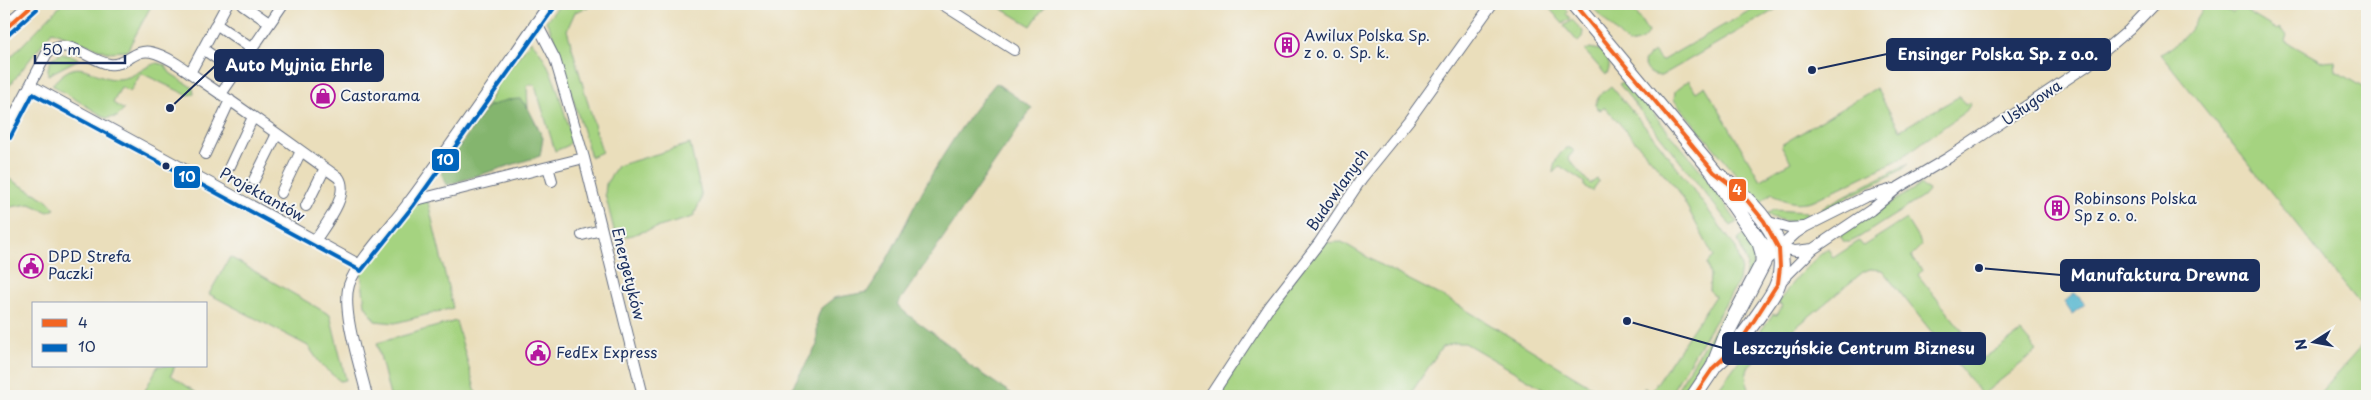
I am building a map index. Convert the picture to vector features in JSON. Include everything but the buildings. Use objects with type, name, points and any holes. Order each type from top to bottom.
[{"type":"street","points":[[4,30],[32,4]]},
{"type":"street","points":[[190,73],[227,4]]},
{"type":"street","points":[[242,4],[269,24]]},
{"type":"street","points":[[221,94],[283,4]]},
{"type":"street","points":[[367,396],[347,303],[349,285],[360,265],[408,202],[549,4]]},
{"type":"street","points":[[942,4],[1014,50]]},
{"type":"street","name":"Budowlanych","points":[[1211,396],[1270,306],[1319,243],[1362,178],[1409,120],[1492,4]]},
{"type":"street","points":[[1574,4],[1714,172],[1731,201],[1760,243],[1763,263]]},
{"type":"street","name":"Usługowa","points":[[1712,368],[1739,344],[1778,284],[1813,249],[1871,210],[1899,188],[1948,158],[2088,65],[2129,30],[2154,4]]},
{"type":"street","name":"Energetyków","points":[[536,22],[554,59],[584,158],[644,396]]},
{"type":"street","points":[[216,24],[252,49]]},
{"type":"street","points":[[4,135],[47,53],[58,46],[66,46],[104,63],[116,65],[127,61],[140,52],[152,52],[190,73],[339,178],[343,192],[315,241]]},
{"type":"street","points":[[203,49],[236,72]]},
{"type":"street","name":"Projektantów","points":[[30,85],[360,265]]},
{"type":"street","points":[[205,154],[230,100]]},
{"type":"street","points":[[230,166],[254,117]]},
{"type":"street","points":[[254,180],[277,134]]},
{"type":"street","points":[[281,193],[301,151]]},
{"type":"street","points":[[408,202],[584,158]]},
{"type":"street","points":[[548,167],[552,180]]},
{"type":"street","points":[[306,206],[325,168]]},
{"type":"street","points":[[1714,172],[1741,193],[1764,221],[1779,249],[1780,267],[1778,284]]},
{"type":"street","name":"Usługowa","points":[[1694,396],[1712,368],[1726,334],[1763,263],[1805,227],[1865,197],[1899,188]]},
{"type":"street","points":[[1764,221],[1789,228],[1805,227]]},
{"type":"street","points":[[582,235],[602,230]]},
{"type":"street","points":[[1760,243],[1779,249],[1795,251],[1813,249]]},
{"type":"green space","points":[[62,4],[152,4],[127,51],[107,52],[52,31],[7,89],[4,86],[4,64]]},
{"type":"green space","points":[[561,4],[596,4],[575,12],[567,30],[602,152],[591,157],[554,37],[546,21]]},
{"type":"green space","points":[[994,4],[1046,4],[1031,26]]},
{"type":"green space","points":[[1552,4],[1561,4],[1568,12],[1566,14],[1570,18],[1563,24],[1550,9]]},
{"type":"green space","points":[[1589,4],[1631,4],[1648,32],[1645,38],[1628,44]]},
{"type":"green space","points":[[1761,4],[1785,4],[1661,76],[1652,74],[1646,68],[1644,62],[1654,52],[1661,61]]},
{"type":"green space","points":[[2206,4],[2215,4],[2233,13],[2239,7],[2277,30],[2279,28],[2287,35],[2285,41],[2323,62],[2335,61],[2336,71],[2367,90],[2367,313],[2161,54],[2188,33]]},
{"type":"green space","points":[[1572,20],[1583,31],[1582,38],[1578,42],[1564,26]]},
{"type":"green space","points":[[531,41],[546,62],[573,139],[567,146],[555,151],[535,85],[527,85],[528,108],[520,99],[487,107],[497,84]]},
{"type":"green space","points":[[1590,48],[1600,50],[1607,59],[1609,68],[1606,75],[1585,51]]},
{"type":"green space","points":[[61,54],[79,59],[48,75],[48,68],[52,58]]},
{"type":"green space","points":[[157,63],[165,65],[170,73],[193,88],[194,94],[187,95],[141,73],[130,92],[121,87],[113,103],[124,110],[117,117],[106,118],[52,85],[63,74],[72,69],[80,68],[114,79],[125,78]]},
{"type":"green space","points":[[1689,80],[1696,92],[1705,86],[1760,180],[1791,162],[1781,145],[1876,88],[1900,130],[1960,96],[1965,105],[1970,102],[1970,105],[1966,111],[1898,160],[1814,200],[1792,202],[1772,193],[1760,203],[1674,100],[1675,91]]},
{"type":"green space","points":[[1623,82],[1628,83],[1707,178],[1737,222],[1731,226],[1619,84]]},
{"type":"green space","points":[[996,83],[1032,108],[897,305],[953,348],[970,366],[1015,396],[787,396],[817,345],[817,319],[821,308],[834,298],[867,292],[887,260],[942,157],[962,126]]},
{"type":"green space","points":[[1611,86],[1661,146],[1736,248],[1741,267],[1739,281],[1669,396],[1646,396],[1644,387],[1651,392],[1715,296],[1709,290],[1710,276],[1707,263],[1714,257],[1678,190],[1605,107],[1600,110],[1596,107],[1598,98]]},
{"type":"green space","points":[[520,99],[528,108],[543,138],[540,156],[447,185],[441,173],[487,107],[507,100]]},
{"type":"green space","points":[[690,144],[701,193],[701,200],[693,217],[625,237],[615,234],[605,194],[606,184],[617,166]]},
{"type":"green space","points":[[1567,148],[1574,151],[1568,158],[1590,184],[1597,179],[1599,181],[1592,191],[1584,186],[1584,182],[1560,166],[1553,173],[1557,159]]},
{"type":"green space","points":[[1909,163],[1903,169],[1823,210],[1821,208]]},
{"type":"green space","points":[[4,176],[47,200],[55,209],[48,212],[30,204],[10,207],[4,205]]},
{"type":"green space","points":[[1920,185],[1929,190],[1923,197],[1858,238],[1850,242],[1844,242],[1840,235]]},
{"type":"green space","points":[[427,198],[453,308],[395,323],[375,321],[365,305],[360,265],[408,202]]},
{"type":"green space","points":[[1773,210],[1806,212],[1809,218],[1798,221],[1782,221],[1767,214]]},
{"type":"green space","points":[[1906,219],[1922,245],[1911,256],[1922,270],[1918,275],[1984,358],[2021,332],[2037,351],[1982,395],[1882,270],[1870,269],[1863,272],[1749,366],[1747,382],[1754,396],[1713,396],[1773,314],[1777,315],[1783,305],[1778,304],[1788,288],[1828,248],[1833,258],[1859,241],[1863,246]]},
{"type":"green space","points":[[1746,233],[1753,247],[1754,259],[1751,272],[1744,285],[1747,264],[1738,240]]},
{"type":"green space","points":[[1342,242],[1384,267],[1453,302],[1607,396],[1556,396],[1465,343],[1454,343],[1442,347],[1409,396],[1211,396],[1319,243]]},
{"type":"green space","points":[[230,257],[330,315],[346,380],[340,381],[322,366],[308,346],[209,294]]},
{"type":"green space","points":[[1735,295],[1739,298],[1680,396],[1673,396]]},
{"type":"green space","points":[[456,321],[477,396],[390,396],[377,343]]},
{"type":"green space","points":[[2367,340],[2367,396],[2317,396]]},
{"type":"green space","points":[[157,368],[174,368],[171,375],[201,396],[142,396]]},
{"type":"water","points":[[2075,293],[2085,304],[2072,314],[2064,302]]},
{"type":"transit line","name":"4","points":[[4,30],[33,4]]},
{"type":"transit line","name":"4","points":[[1574,4],[1714,172],[1741,193],[1764,221],[1779,249],[1780,267],[1778,283],[1739,344],[1713,368],[1694,396]]},
{"type":"transit line","name":"10","points":[[10,138],[33,94],[361,271],[413,206],[554,8]]},
{"type":"transit line","name":"10","points":[[8,35],[37,9]]},
{"type":"place","name":"Awilux Polska Sp. z o. o. Sp. k.","points":[[1287,45]]},
{"type":"place","name":"Ensinger Polska Sp. z o.o.","points":[[1812,70]]},
{"type":"place","name":"Castorama","points":[[323,96]]},
{"type":"place","name":"Auto Myjnia Ehrle","points":[[170,108]]},
{"type":"place","name":"Robinsons Polska Sp z o. o.","points":[[2057,208]]},
{"type":"place","name":"DPD Strefa Paczki","points":[[31,266]]},
{"type":"place","name":"Manufaktura Drewna","points":[[1979,268]]},
{"type":"place","name":"Leszczyńskie Centrum Biznesu","points":[[1627,321]]},
{"type":"place","name":"FedEx Express","points":[[538,353]]}]
